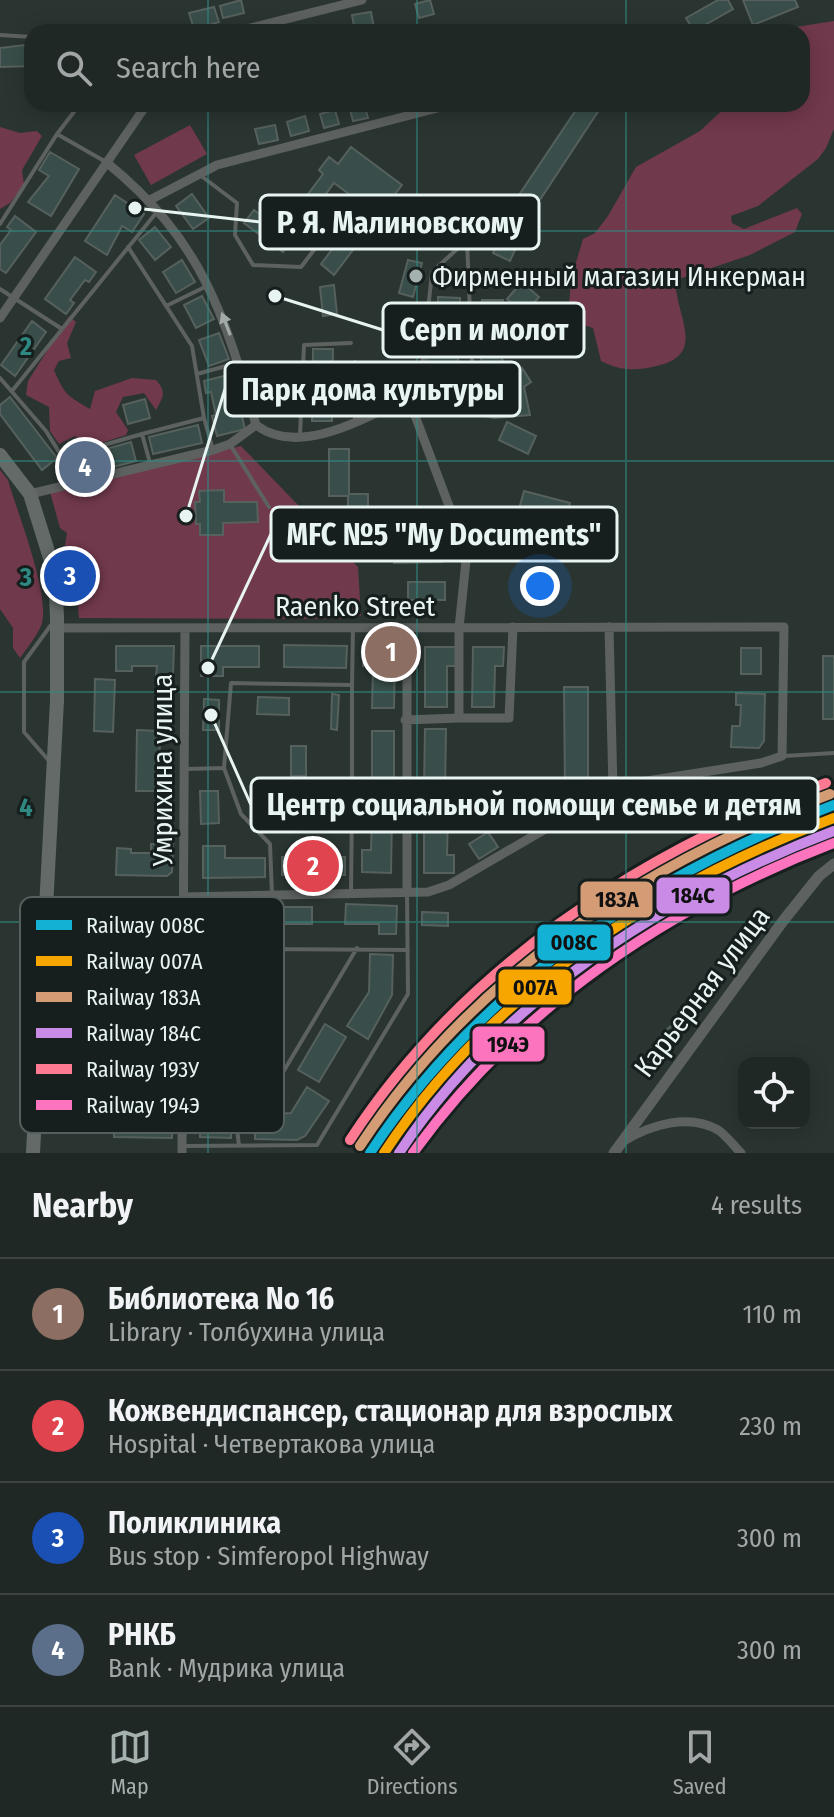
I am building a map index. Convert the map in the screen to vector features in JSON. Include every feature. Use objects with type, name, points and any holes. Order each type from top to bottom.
[{"type":"main road","points":[[0,455],[30,494],[55,574],[54,767],[47,897]]},
{"type":"main road","points":[[33,1153],[34,1133]]},
{"type":"street","points":[[267,24],[362,0]]},
{"type":"street","points":[[0,318],[141,112]]},
{"type":"street","points":[[148,201],[217,165],[422,112]]},
{"type":"street","points":[[106,162],[158,211],[202,270],[238,362],[256,425],[268,434],[316,435],[355,422],[408,397],[463,543],[466,573],[459,628]]},
{"type":"street","points":[[30,494],[213,450],[230,444],[256,425]]},
{"type":"street","name":"Raenko Street","points":[[57,622],[185,628],[784,627],[782,756]]},
{"type":"street","points":[[405,720],[509,718],[513,627]]},
{"type":"street","points":[[609,627],[613,789]]},
{"type":"street","name":"Умрихина улица","points":[[183,897],[185,628]]},
{"type":"street","points":[[407,628],[407,893]]},
{"type":"street","name":"Raenko Street","points":[[459,628],[459,718]]},
{"type":"street","points":[[183,897],[428,892],[449,885],[613,789],[761,763],[782,756]]},
{"type":"street","name":"Карьерная улица","points":[[616,1149],[783,921],[819,876],[834,864]]},
{"type":"street","points":[[616,1149],[654,1126],[681,1122],[717,1129],[741,1153]]},
{"type":"lane","points":[[0,35],[24,36]]},
{"type":"lane","points":[[0,224],[74,112]]},
{"type":"lane","points":[[57,134],[106,162]]},
{"type":"lane","points":[[197,173],[237,203],[235,235],[253,265],[301,267],[349,204]]},
{"type":"lane","points":[[12,391],[158,211]]},
{"type":"lane","points":[[408,397],[421,377],[432,272],[467,240],[472,361],[461,378],[421,377]]},
{"type":"lane","points":[[128,247],[192,346],[204,418],[213,450]]},
{"type":"lane","points":[[166,306],[209,285]]},
{"type":"lane","points":[[0,289],[62,329]]},
{"type":"lane","points":[[300,436],[304,345],[351,343]]},
{"type":"lane","points":[[197,374],[238,362]]},
{"type":"lane","points":[[355,362],[355,422]]},
{"type":"lane","points":[[0,378],[46,431],[78,483]]},
{"type":"lane","points":[[62,457],[204,418]]},
{"type":"lane","points":[[142,434],[150,465]]},
{"type":"lane","points":[[230,444],[269,507]]},
{"type":"lane","points":[[54,767],[24,732],[24,662],[57,622]]},
{"type":"lane","points":[[351,894],[353,628]]},
{"type":"lane","points":[[272,895],[270,844],[241,814],[224,768],[231,683],[352,685]]},
{"type":"lane","points":[[782,756],[834,753]]},
{"type":"lane","points":[[184,769],[224,768]]},
{"type":"lane","points":[[352,803],[406,805]]},
{"type":"lane","points":[[182,1149],[317,1145],[408,994],[407,893]]},
{"type":"lane","points":[[284,1071],[357,948]]},
{"type":"lane","points":[[284,949],[408,950]]},
{"type":"lane","points":[[238,1133],[239,1146]]},
{"type":"shaded area","points":[[834,21],[834,129],[818,159],[758,206],[731,216],[732,223],[744,229],[797,208],[802,214],[795,232],[750,255],[676,280],[685,342],[681,352],[672,360],[635,369],[615,367],[601,361],[593,328],[568,320],[571,279],[583,239],[595,233],[608,216],[636,167],[700,131],[720,112],[810,112],[810,25]]},
{"type":"shaded area","points":[[190,125],[207,154],[151,185],[134,155]]},
{"type":"shaded area","points":[[0,127],[20,133],[37,131],[42,136],[22,170],[24,185],[10,203],[0,209]]},
{"type":"shaded area","points":[[69,316],[76,322],[67,343],[71,358],[59,361],[54,370],[64,390],[72,398],[90,409],[95,391],[132,378],[156,380],[163,391],[156,410],[144,393],[123,397],[116,412],[128,430],[126,435],[88,447],[75,436],[59,444],[50,431],[49,407],[26,395],[28,381]]},
{"type":"shaded area","points":[[241,446],[358,567],[361,616],[340,619],[79,618],[73,557],[64,551],[67,533],[60,528],[50,492]]},
{"type":"shaded area","points":[[0,470],[8,480],[42,596],[41,626],[20,658],[13,648],[13,628],[0,609]]},
{"type":"building","points":[[241,0],[244,13],[223,18],[220,6]]},
{"type":"building","points":[[430,0],[434,14],[419,18],[415,4]]},
{"type":"building","points":[[718,0],[728,0],[733,9],[706,24],[690,24],[686,18]]},
{"type":"building","points":[[743,0],[795,0],[798,7],[753,24]]},
{"type":"building","points":[[214,7],[219,22],[192,24],[189,13]]},
{"type":"building","points":[[371,12],[373,24],[354,24],[352,15]]},
{"type":"building","points":[[24,45],[24,66],[0,67],[0,48]]},
{"type":"building","points":[[336,112],[339,124],[324,128],[320,114]]},
{"type":"building","points":[[351,112],[366,112],[368,118],[353,121]]},
{"type":"building","points":[[575,112],[598,112],[532,212],[510,261],[493,253],[515,201]]},
{"type":"building","points":[[305,116],[309,131],[291,136],[287,122]]},
{"type":"building","points":[[275,125],[278,140],[259,144],[255,129]]},
{"type":"building","points":[[351,147],[402,185],[334,275],[321,264],[365,206],[334,183],[283,252],[244,223],[254,210],[281,230],[323,174],[319,170],[329,157],[338,164]]},
{"type":"building","points":[[50,152],[79,169],[51,216],[28,202],[49,176],[39,170]]},
{"type":"building","points":[[192,194],[209,218],[193,229],[176,206]]},
{"type":"building","points":[[115,195],[144,214],[132,232],[122,226],[107,255],[85,241]]},
{"type":"building","points":[[15,216],[36,232],[6,273],[0,269],[0,245],[11,230],[7,227]]},
{"type":"building","points":[[155,227],[171,247],[155,260],[139,240]]},
{"type":"building","points":[[75,257],[96,272],[89,282],[85,280],[70,300],[74,303],[66,314],[45,299]]},
{"type":"building","points":[[182,260],[195,282],[176,293],[163,272]]},
{"type":"building","points":[[408,260],[422,263],[413,297],[399,293]]},
{"type":"building","points":[[522,282],[539,297],[524,314],[507,299]]},
{"type":"building","points":[[334,285],[337,314],[323,316],[320,287]]},
{"type":"building","points":[[202,296],[214,319],[196,328],[184,305]]},
{"type":"building","points":[[438,297],[460,298],[458,365],[426,363],[427,352],[436,352]]},
{"type":"building","points":[[482,300],[503,300],[502,359],[514,374],[522,368],[531,382],[524,387],[530,415],[494,418],[433,406],[435,389],[506,404],[480,357]]},
{"type":"building","points":[[32,321],[46,332],[15,376],[1,365]]},
{"type":"building","points":[[219,333],[229,359],[209,366],[199,340]]},
{"type":"building","points":[[313,349],[333,349],[332,421],[312,421]]},
{"type":"building","points":[[232,374],[245,429],[217,436],[211,392],[206,393],[204,381]]},
{"type":"building","points":[[10,397],[57,458],[42,470],[0,414],[0,405]]},
{"type":"building","points":[[145,399],[150,418],[128,424],[123,405]]},
{"type":"building","points":[[507,422],[536,436],[528,454],[499,440]]},
{"type":"building","points":[[198,425],[202,443],[153,454],[149,437]]},
{"type":"building","points":[[131,442],[136,461],[83,475],[78,457]]},
{"type":"building","points":[[329,449],[349,449],[349,494],[368,494],[368,515],[348,514],[348,496],[329,496]]},
{"type":"building","points":[[224,490],[224,502],[257,502],[258,522],[223,523],[223,535],[200,535],[195,502],[200,502],[199,491]]},
{"type":"building","points":[[524,491],[570,503],[565,521],[519,509]]},
{"type":"building","points":[[394,544],[442,544],[442,562],[394,563]]},
{"type":"building","points":[[408,582],[445,582],[445,600],[408,600]]},
{"type":"building","points":[[284,645],[347,646],[346,668],[284,667]]},
{"type":"building","points":[[116,646],[174,646],[173,676],[156,676],[157,666],[132,666],[132,671],[116,671]]},
{"type":"building","points":[[201,646],[259,646],[259,667],[223,667],[223,676],[201,676]]},
{"type":"building","points":[[363,646],[395,647],[394,708],[372,708],[373,667],[363,666]]},
{"type":"building","points":[[425,647],[457,647],[457,666],[447,666],[447,707],[425,707]]},
{"type":"building","points":[[473,647],[504,647],[503,666],[495,666],[494,707],[472,707]]},
{"type":"building","points":[[741,648],[761,648],[761,674],[741,674]]},
{"type":"building","points":[[823,656],[834,656],[834,719],[823,719]]},
{"type":"building","points":[[95,679],[115,680],[113,732],[94,731]]},
{"type":"building","points":[[564,687],[588,687],[588,790],[565,790]]},
{"type":"building","points":[[736,693],[765,694],[764,741],[759,748],[731,747],[732,726],[740,726],[741,705],[736,705]]},
{"type":"building","points":[[332,694],[339,695],[337,730],[331,729]]},
{"type":"building","points":[[258,697],[289,698],[289,715],[257,714]]},
{"type":"building","points":[[204,699],[219,700],[219,730],[203,730]]},
{"type":"building","points":[[425,729],[446,729],[445,789],[424,789]]},
{"type":"building","points":[[137,730],[160,731],[159,791],[136,791]]},
{"type":"building","points":[[372,731],[394,731],[394,790],[372,790]]},
{"type":"building","points":[[291,746],[306,746],[306,776],[291,776]]},
{"type":"building","points":[[200,791],[218,791],[219,823],[201,824]]},
{"type":"building","points":[[372,814],[392,814],[391,873],[362,872],[362,850],[371,850]]},
{"type":"building","points":[[424,815],[448,815],[447,855],[454,855],[454,873],[424,873]]},
{"type":"building","points":[[488,832],[498,847],[479,859],[469,844]]},
{"type":"building","points":[[151,844],[173,844],[172,872],[167,876],[116,875],[117,848],[131,849],[131,853],[151,853]]},
{"type":"building","points":[[203,846],[225,846],[225,858],[265,858],[265,877],[203,878]]},
{"type":"building","points":[[282,857],[345,857],[345,875],[282,875]]},
{"type":"building","points":[[346,904],[397,906],[396,934],[379,934],[379,924],[345,924]]},
{"type":"building","points":[[284,907],[312,907],[312,924],[284,924]]},
{"type":"building","points":[[422,912],[448,913],[448,926],[422,925]]},
{"type":"building","points":[[370,954],[393,955],[392,995],[368,1039],[347,1026],[369,992]]},
{"type":"building","points":[[675,1022],[683,1031],[672,1041],[664,1032]]},
{"type":"building","points":[[325,1024],[346,1037],[319,1082],[298,1070]]},
{"type":"building","points":[[307,1087],[329,1101],[305,1136],[297,1140],[255,1139],[255,1133],[284,1133],[284,1113],[291,1113]]},
{"type":"building","points":[[114,1133],[172,1133],[172,1138],[114,1137]]},
{"type":"building","points":[[200,1133],[231,1133],[231,1138],[200,1137]]},
{"type":"rail line","name":"193У","points":[[350,1140],[395,1078],[445,1022],[500,970],[559,924],[622,882],[688,845],[826,783]]},
{"type":"rail line","name":"183А","points":[[360,1146],[404,1085],[454,1030],[508,979],[566,933],[628,892],[693,855],[761,822],[830,794]]},
{"type":"rail line","name":"008С","points":[[370,1153],[414,1093],[463,1038],[517,988],[574,943],[635,902],[699,865],[834,805]]},
{"type":"rail line","name":"007А","points":[[384,1153],[426,1095],[474,1042],[526,994],[582,950],[704,876],[834,818]]},
{"type":"rail line","name":"184С","points":[[399,1153],[440,1098],[486,1047],[537,1001],[591,959],[709,887],[834,831]]},
{"type":"rail line","name":"194Э","points":[[413,1153],[454,1101],[499,1052],[548,1008],[601,967],[713,898],[773,868],[834,843]]},
{"type":"place","name":"Р. Я. Малиновскому","points":[[135,208]]},
{"type":"place","name":"Фирменный магазин Инкерман","points":[[416,276]]},
{"type":"place","name":"Серп и молот","points":[[275,296]]},
{"type":"place","name":"РНКБ","points":[[85,467]]},
{"type":"place","name":"Парк дома культуры","points":[[186,516]]},
{"type":"place","name":"Поликлиника","points":[[70,576]]},
{"type":"place","name":"Библиотека No 16","points":[[391,652]]},
{"type":"place","name":"MFC №5 \"My Documents\"","points":[[208,668]]},
{"type":"place","name":"Центр социальной помощи семье и детям","points":[[211,715]]},
{"type":"place","name":"Кожвендиспансер, стационар для взрослых","points":[[313,866]]}]
